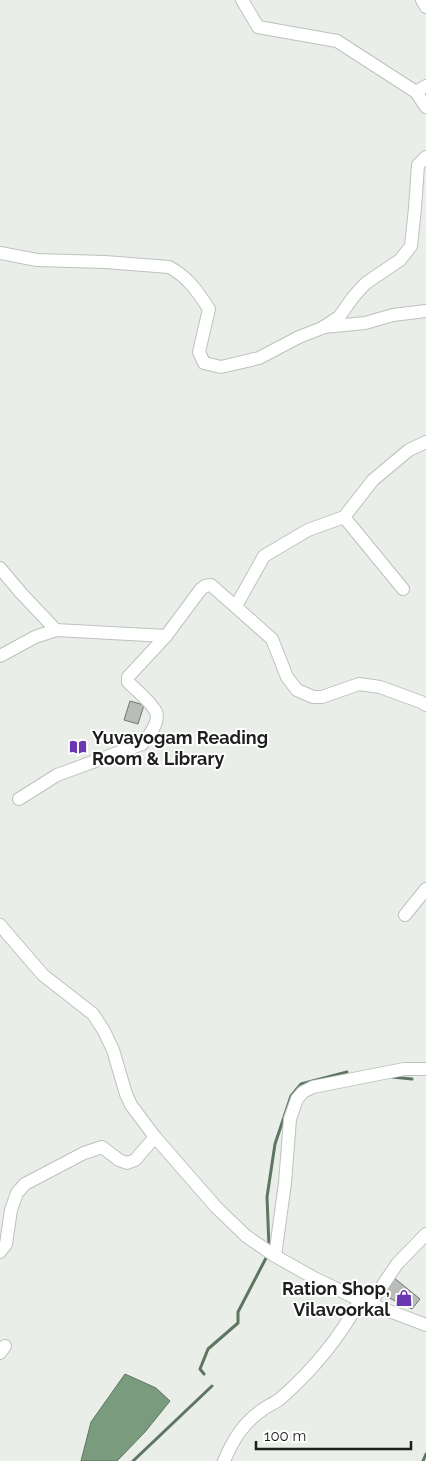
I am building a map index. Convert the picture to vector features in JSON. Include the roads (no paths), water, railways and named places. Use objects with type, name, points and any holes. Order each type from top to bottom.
[{"type":"street","points":[[242,0],[258,27],[337,41],[421,89],[426,107]]},
{"type":"street","points":[[422,0],[426,7]]},
{"type":"street","points":[[0,253],[37,260],[104,262],[169,267],[177,271],[195,287],[209,309],[199,352],[204,363],[221,367],[259,358],[299,337],[322,328],[338,317],[366,283],[400,260],[411,246],[418,165],[426,157]]},
{"type":"street","points":[[322,328],[365,324],[393,315],[426,311]]},
{"type":"street","points":[[236,606],[264,556],[308,530],[344,516],[373,480],[409,450],[426,442]]},
{"type":"street","points":[[344,516],[403,589]]},
{"type":"street","points":[[0,568],[21,594],[56,630]]},
{"type":"street","points":[[19,799],[57,775],[142,744],[148,738],[157,718],[156,711],[128,682],[128,677],[166,636],[201,589],[206,586],[210,586],[236,606],[272,639],[287,678],[297,690],[322,697],[359,684],[380,686],[426,705]]},
{"type":"street","points":[[0,656],[35,637],[56,630],[166,636]]},
{"type":"street","points":[[405,915],[426,889]]},
{"type":"street","points":[[0,925],[43,975],[93,1014],[113,1050],[131,1105],[155,1137],[231,1222],[246,1236],[275,1256],[365,1302],[426,1325]]},
{"type":"street","points":[[275,1256],[285,1183],[290,1119],[297,1099],[303,1092],[313,1087],[404,1069],[426,1069]]},
{"type":"street","points":[[0,1252],[6,1244],[11,1210],[17,1193],[25,1184],[84,1153],[102,1147],[119,1160],[128,1163],[135,1160],[155,1137]]},
{"type":"street","points":[[224,1461],[232,1443],[246,1423],[268,1406],[280,1400],[315,1365],[397,1264],[426,1234]]},
{"type":"waterway","points":[[269,1247],[267,1197],[275,1144],[291,1096],[301,1084],[347,1072]]},
{"type":"waterway","points":[[392,1077],[412,1079]]},
{"type":"waterway","points":[[204,1374],[200,1369],[208,1349],[238,1323],[238,1312],[266,1258]]},
{"type":"waterway","points":[[133,1461],[212,1386]]},
{"type":"waterway","points":[[423,1461],[426,1454]]},
{"type":"place","name":"Yuvayogam Reading Room & Library","points":[[78,747]]},
{"type":"place","name":"Ration Shop, Vilavoorkal","points":[[404,1298]]}]
